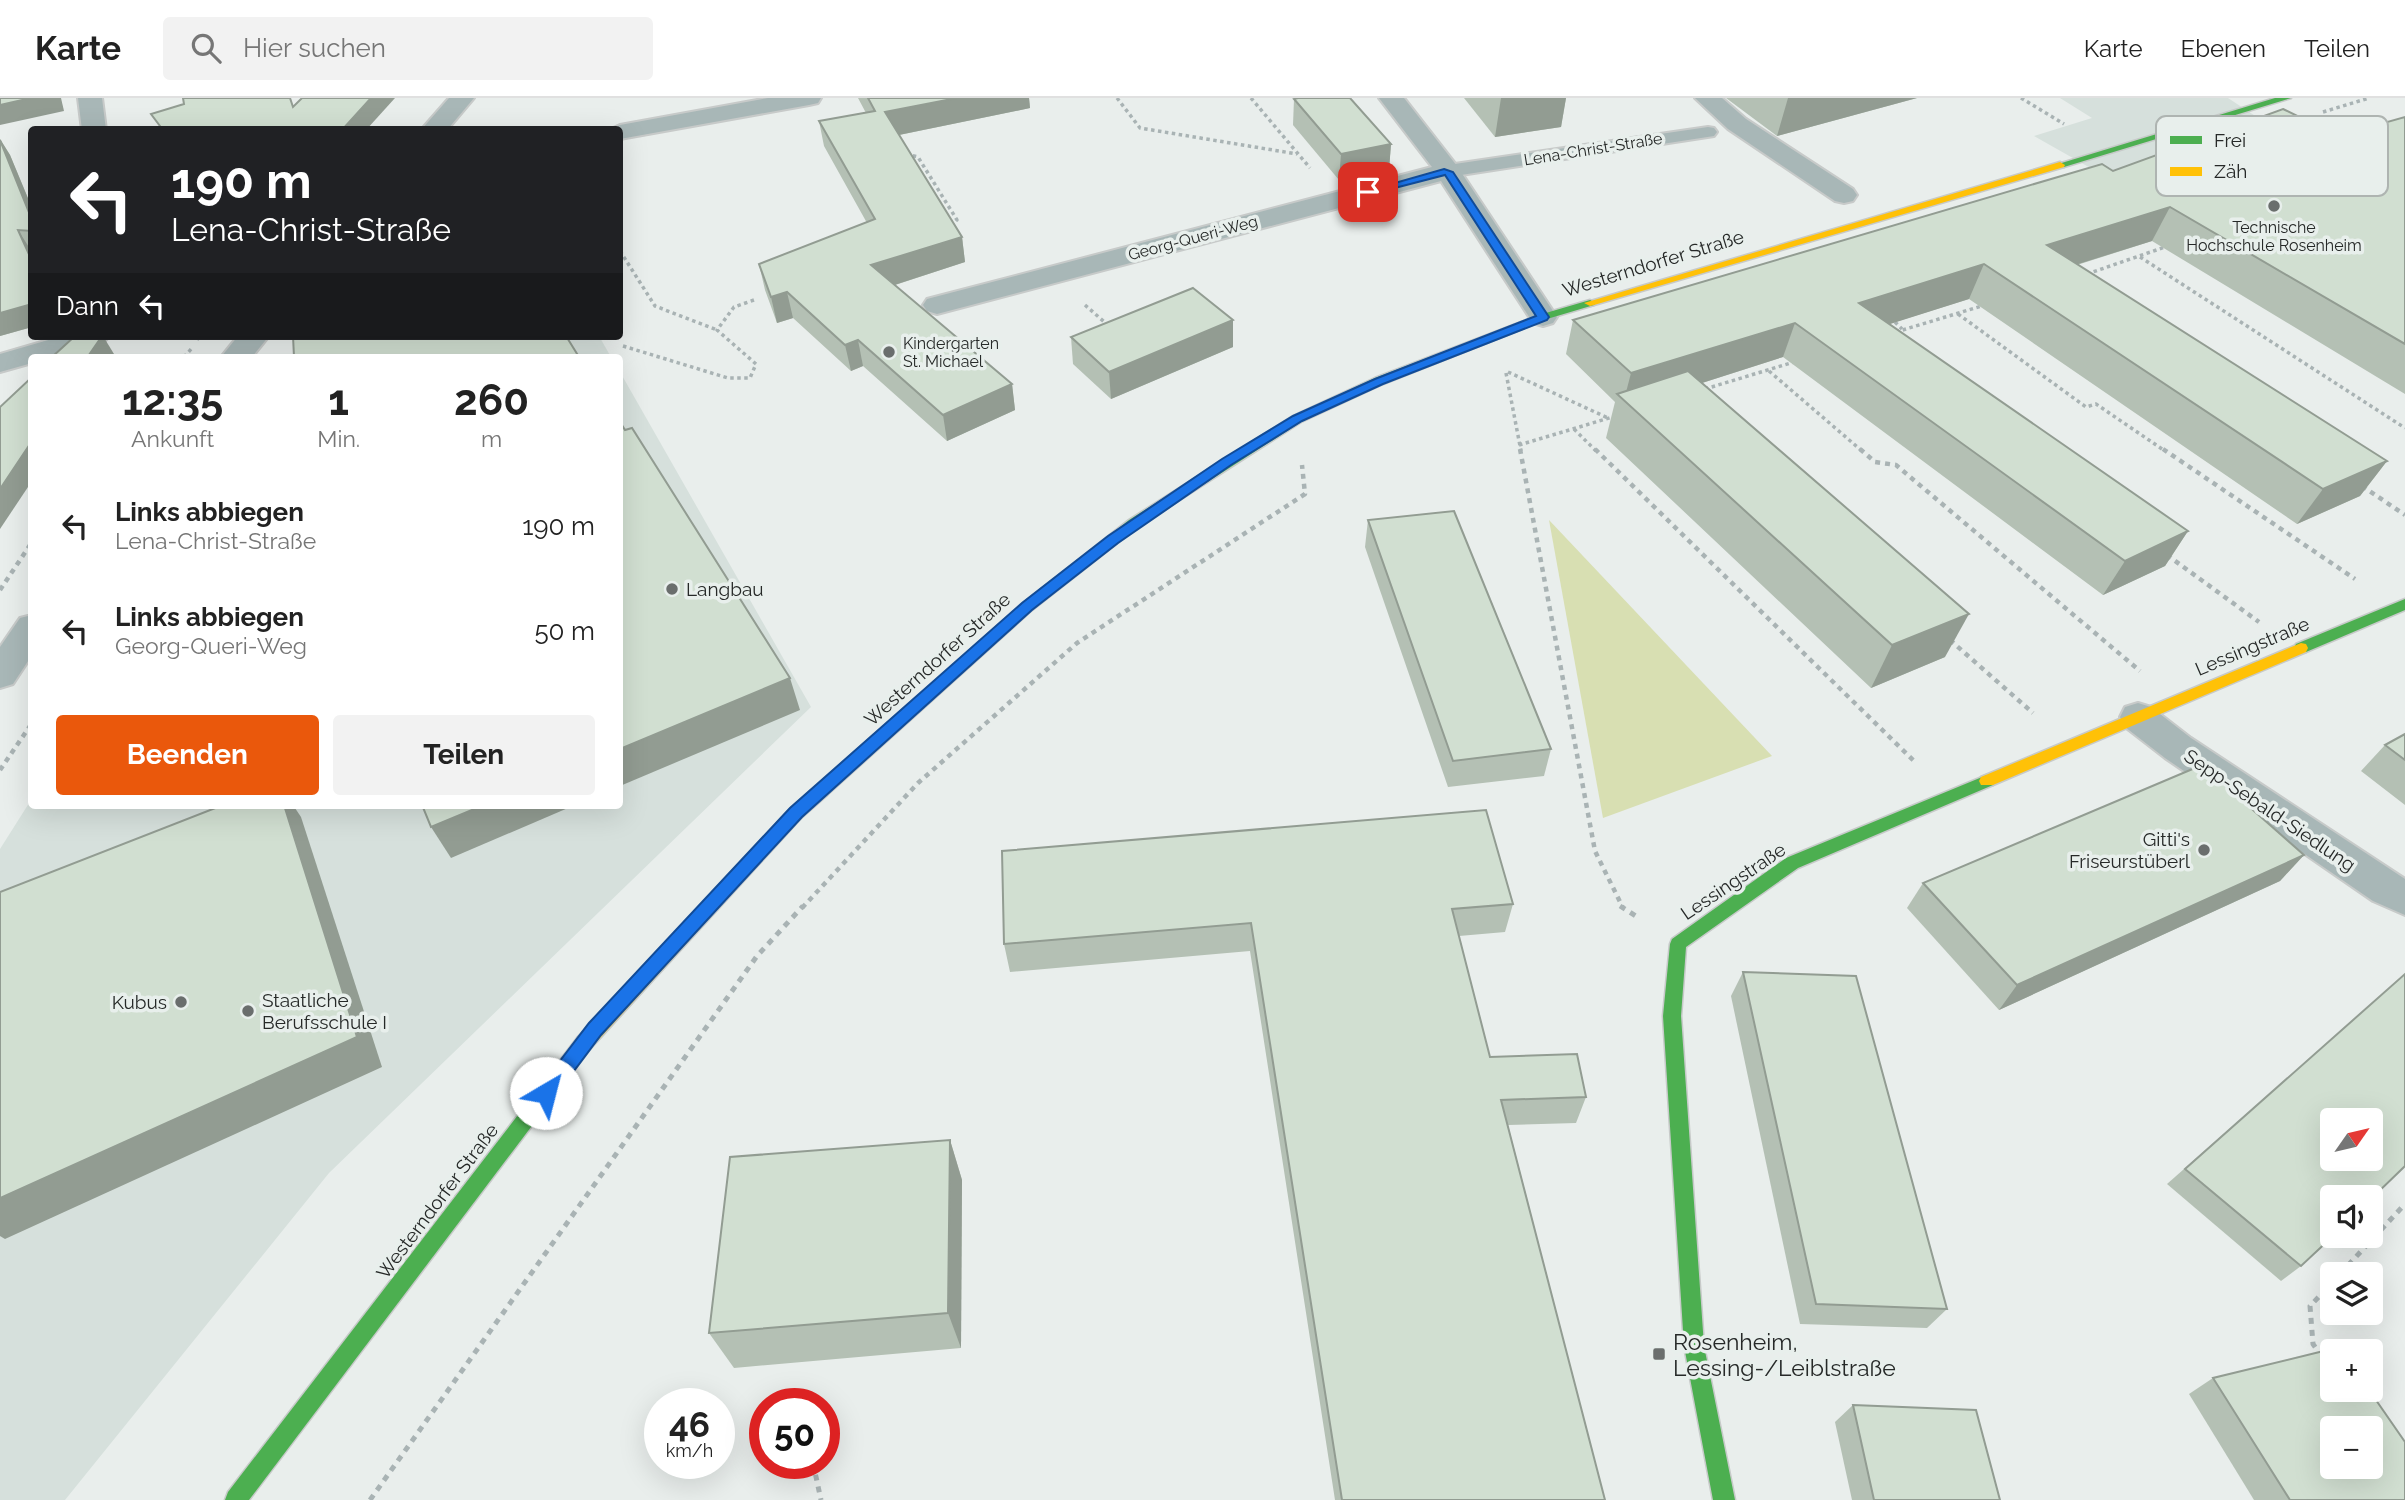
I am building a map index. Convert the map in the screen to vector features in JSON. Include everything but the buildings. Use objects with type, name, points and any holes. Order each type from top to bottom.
[{"type":"main road","name":"Westerndorfer Straße","points":[[2225,116],[2286,98]]},
{"type":"main road","name":"Westerndorfer Straße","points":[[236,1500],[595,1029],[796,813],[1027,607],[1134,523],[1297,419],[1379,381],[1543,317],[2156,136]]},
{"type":"main road","name":"Lessingstraße","points":[[1724,1500],[1694,1346],[1672,1016],[1678,944],[1792,863],[2401,606]]},
{"type":"street","points":[[90,98],[94,126]]},
{"type":"street","points":[[437,126],[462,98]]},
{"type":"street","points":[[623,131],[809,98]]},
{"type":"street","points":[[1391,98],[1448,172],[1543,317]]},
{"type":"street","points":[[1707,98],[1737,124],[1844,195]]},
{"type":"street","name":"Lena-Christ-Straße","points":[[1708,132],[1737,124]]},
{"type":"street","name":"Georg-Queri-Weg","points":[[937,305],[1448,172]]},
{"type":"street","points":[[31,354],[80,340]]},
{"type":"street","points":[[239,354],[251,340]]},
{"type":"street","points":[[0,363],[28,355]]},
{"type":"street","points":[[0,675],[28,633]]},
{"type":"street","name":"Sepp-Sebald-Siedlung","points":[[2138,717],[2178,748],[2387,889],[2405,898]]},
{"type":"lane","name":"Lena-Christ-Straße","points":[[1448,172],[1708,132]]},
{"type":"path","points":[[1117,98],[1140,128],[1297,154]]},
{"type":"path","points":[[1251,98],[1324,183],[1368,192]]},
{"type":"path","points":[[2021,98],[2074,130]]},
{"type":"path","points":[[894,152],[918,157],[957,220],[946,224]]},
{"type":"path","points":[[2086,274],[2175,244],[2164,238]]},
{"type":"path","points":[[623,256],[654,306],[717,330],[756,364],[750,378],[728,378],[623,346]]},
{"type":"path","points":[[2139,257],[2405,428]]},
{"type":"path","points":[[717,330],[734,307],[754,300]]},
{"type":"path","points":[[1885,335],[1995,302]]},
{"type":"path","points":[[1957,313],[2086,407],[2096,404],[2401,606]]},
{"type":"path","points":[[1895,322],[1903,330]]},
{"type":"path","points":[[1888,324],[1897,331]]},
{"type":"path","points":[[1697,384],[1701,391],[1795,362]]},
{"type":"path","points":[[1768,370],[1875,463],[1896,465],[2176,701]]},
{"type":"path","points":[[1609,418],[1506,371],[1595,851],[1620,905],[1678,944]]},
{"type":"path","points":[[1519,445],[1622,414]]},
{"type":"path","points":[[370,1500],[757,956],[918,783],[1077,643],[1305,494],[1297,419]]},
{"type":"path","points":[[1574,429],[1950,796]]},
{"type":"path","points":[[2359,484],[2405,515]]},
{"type":"path","points":[[0,590],[28,548]]},
{"type":"path","points":[[2163,551],[2296,650]]},
{"type":"path","points":[[1945,636],[2070,746]]},
{"type":"path","points":[[0,770],[28,729]]},
{"type":"path","points":[[2351,1262],[2405,1204]]},
{"type":"path","points":[[2320,1296],[2310,1306],[2313,1344],[2320,1354]]},
{"type":"path","points":[[816,1479],[821,1500]]},
{"type":"shaded area","points":[[2060,98],[2228,98],[2255,116],[2156,116],[2156,196],[2370,196],[2200,230],[2034,136],[2092,118]]},
{"type":"shaded area","points":[[426,340],[601,340],[609,354],[354,354]]},
{"type":"shaded area","name":"Staatliche Berufsschule I","points":[[623,377],[811,707],[329,1173],[65,1500],[0,1500],[0,849],[28,805],[28,809],[623,809]]},
{"type":"green space","points":[[1549,520],[1772,756],[1603,818]]},
{"type":"traffic: fast","points":[[2225,116],[2286,98]]},
{"type":"traffic: fast","points":[[2060,165],[2156,137]]},
{"type":"traffic: fast","points":[[821,791],[1027,607],[1134,523],[1297,419],[1379,381],[1543,317],[1590,303]]},
{"type":"traffic: fast","points":[[2301,648],[2405,604]]},
{"type":"traffic: fast","points":[[1724,1500],[1694,1346],[1672,1016],[1678,944],[1792,863],[1987,781]]},
{"type":"traffic: fast","points":[[236,1500],[584,1043]]},
{"type":"traffic: slow","points":[[1590,303],[2060,165]]},
{"type":"traffic: slow","points":[[1987,781],[2301,648]]},
{"type":"traffic: slow","points":[[584,1043],[796,813],[821,791]]},
{"type":"place","name":"Technische Hochschule Rosenheim","points":[[2274,206]]},
{"type":"place","name":"Kindergarten St. Michael","points":[[889,352]]},
{"type":"place","name":"Langbau","points":[[672,589]]},
{"type":"place","name":"Gitti's Friseurstüberl","points":[[2204,850]]},
{"type":"place","name":"Kubus","points":[[181,1002]]},
{"type":"place","name":"Staatliche Berufsschule I","points":[[248,1011]]},
{"type":"place","name":"Rosenheim, Lessing-/Leiblstraße","points":[[1659,1354]]},
{"type":"route","points":[[546,1093],[595,1029],[796,813],[1027,607],[1134,523],[1297,419],[1379,381],[1543,317],[1448,172],[1368,192]]}]
